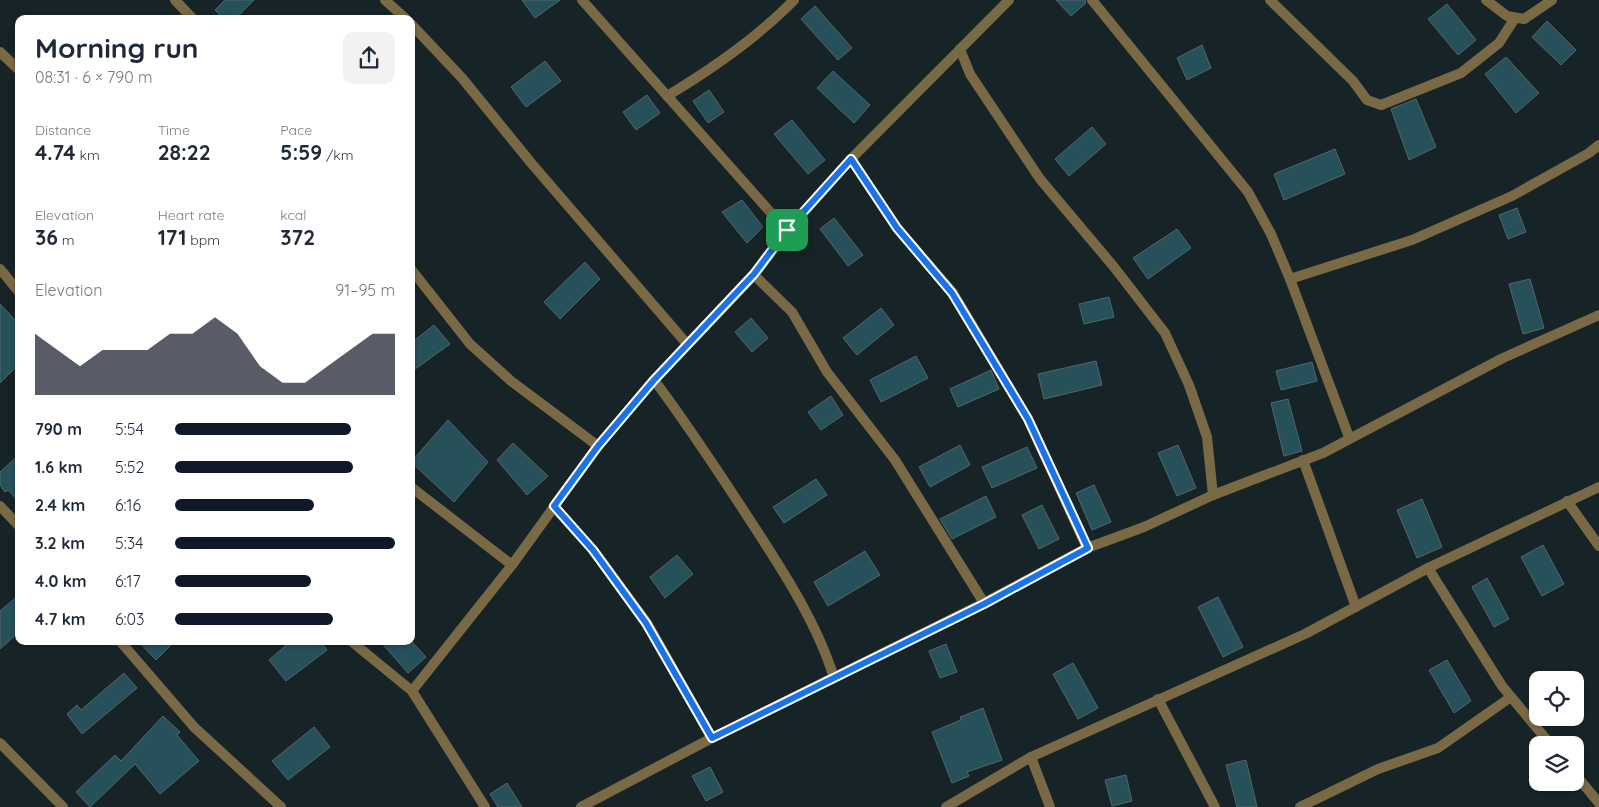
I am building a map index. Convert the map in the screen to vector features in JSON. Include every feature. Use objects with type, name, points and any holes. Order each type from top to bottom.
[{"type":"street","points":[[176,0],[189,15]]},
{"type":"street","points":[[386,0],[402,15]]},
{"type":"street","points":[[582,0],[787,230]]},
{"type":"street","points":[[667,96],[705,73],[777,17],[794,0]]},
{"type":"street","points":[[412,691],[512,564],[598,446],[654,380],[754,274],[787,230],[851,159],[1009,0]]},
{"type":"street","points":[[1092,0],[1248,192],[1271,234],[1290,279],[1348,437]]},
{"type":"street","points":[[1270,0],[1352,81],[1367,100],[1381,105],[1461,73],[1499,43],[1515,18]]},
{"type":"street","points":[[1486,0],[1507,16],[1524,19],[1552,0]]},
{"type":"street","points":[[415,28],[462,78],[532,164],[687,344]]},
{"type":"street","points":[[960,49],[970,74],[1040,179],[1114,267],[1165,333],[1189,385],[1207,437],[1213,495]]},
{"type":"street","points":[[0,52],[15,66]]},
{"type":"street","points":[[1290,279],[1412,240],[1512,196],[1589,153],[1599,145]]},
{"type":"street","points":[[851,159],[897,228],[958,301],[1028,419],[1088,548]]},
{"type":"street","points":[[0,269],[15,287]]},
{"type":"street","points":[[415,274],[470,344],[511,381],[598,446]]},
{"type":"street","points":[[754,274],[792,312],[827,372],[895,460],[984,604]]},
{"type":"street","points":[[581,807],[712,738],[984,604],[1088,548],[1144,527],[1213,495],[1322,453],[1348,437],[1503,358],[1599,315]]},
{"type":"street","points":[[654,380],[687,423],[771,553],[826,649],[834,678]]},
{"type":"street","points":[[1303,460],[1356,607]]},
{"type":"street","points":[[946,807],[1031,757],[1305,634],[1428,568],[1599,487]]},
{"type":"street","points":[[415,490],[512,564]]},
{"type":"street","points":[[1567,502],[1599,546]]},
{"type":"street","points":[[0,506],[15,522]]},
{"type":"street","points":[[554,506],[593,550],[646,623],[712,738]]},
{"type":"street","points":[[1428,568],[1502,686],[1544,736]]},
{"type":"street","points":[[123,645],[194,727],[281,807]]},
{"type":"street","points":[[356,645],[412,691],[485,807]]},
{"type":"street","points":[[1300,807],[1378,769],[1438,748],[1511,697]]},
{"type":"street","points":[[1158,699],[1215,807]]},
{"type":"street","points":[[0,743],[63,807]]},
{"type":"street","points":[[1031,757],[1050,807]]},
{"type":"street","points":[[1584,785],[1599,803]]},
{"type":"building","points":[[225,0],[254,0],[239,15],[220,15],[215,10]]},
{"type":"building","points":[[522,0],[560,0],[535,18]]},
{"type":"building","points":[[1056,0],[1085,0],[1086,3],[1071,16]]},
{"type":"building","points":[[1447,4],[1476,40],[1458,55],[1428,19]]},
{"type":"building","points":[[815,6],[852,48],[838,60],[801,19]]},
{"type":"building","points":[[1547,21],[1576,50],[1561,65],[1532,37]]},
{"type":"building","points":[[1202,45],[1211,68],[1187,80],[1177,58]]},
{"type":"building","points":[[1506,57],[1539,93],[1516,113],[1485,74]]},
{"type":"building","points":[[545,61],[561,81],[526,107],[511,87]]},
{"type":"building","points":[[833,71],[870,105],[854,123],[817,88]]},
{"type":"building","points":[[709,90],[724,112],[708,123],[693,101]]},
{"type":"building","points":[[647,95],[660,113],[636,130],[623,112]]},
{"type":"building","points":[[1416,99],[1436,147],[1409,160],[1391,109]]},
{"type":"building","points":[[792,120],[825,160],[808,174],[774,134]]},
{"type":"building","points":[[1092,127],[1106,144],[1069,176],[1055,159]]},
{"type":"building","points":[[1335,149],[1345,174],[1284,200],[1274,174]]},
{"type":"building","points":[[742,200],[763,227],[747,243],[722,212]]},
{"type":"building","points":[[1517,208],[1526,232],[1508,239],[1499,215]]},
{"type":"building","points":[[834,218],[863,255],[848,266],[820,229]]},
{"type":"building","points":[[1177,229],[1191,248],[1148,279],[1133,258]]},
{"type":"building","points":[[585,262],[600,279],[560,319],[544,302]]},
{"type":"building","points":[[1530,279],[1544,328],[1523,334],[1509,284]]},
{"type":"building","points":[[1109,297],[1114,317],[1084,324],[1079,304]]},
{"type":"building","points":[[0,304],[15,320],[15,368],[0,383]]},
{"type":"building","points":[[881,308],[894,325],[857,355],[843,338]]},
{"type":"building","points":[[751,318],[768,338],[752,352],[735,332]]},
{"type":"building","points":[[434,325],[450,344],[415,369],[415,340]]},
{"type":"building","points":[[916,356],[928,378],[881,402],[870,380]]},
{"type":"building","points":[[1096,361],[1102,385],[1044,399],[1038,374]]},
{"type":"building","points":[[1312,362],[1317,381],[1281,390],[1276,371]]},
{"type":"building","points":[[991,370],[999,389],[958,407],[950,389]]},
{"type":"building","points":[[831,396],[843,415],[821,430],[808,412]]},
{"type":"building","points":[[1288,399],[1302,451],[1284,456],[1271,403]]},
{"type":"building","points":[[448,420],[488,462],[454,502],[415,466],[415,457]]},
{"type":"building","points":[[513,443],[548,476],[527,495],[497,460]]},
{"type":"building","points":[[960,445],[970,465],[930,487],[919,467]]},
{"type":"building","points":[[1178,445],[1196,488],[1177,496],[1158,453]]},
{"type":"building","points":[[1027,447],[1037,468],[992,488],[982,467]]},
{"type":"building","points":[[15,459],[15,498],[8,490],[5,492],[0,485],[0,472]]},
{"type":"building","points":[[816,479],[827,495],[784,523],[773,507]]},
{"type":"building","points":[[1094,485],[1111,522],[1092,530],[1076,493]]},
{"type":"building","points":[[986,496],[996,517],[952,539],[940,519]]},
{"type":"building","points":[[1422,499],[1442,547],[1417,558],[1397,510]]},
{"type":"building","points":[[1042,505],[1059,539],[1039,549],[1022,515]]},
{"type":"building","points":[[1543,545],[1564,584],[1542,596],[1521,557]]},
{"type":"building","points":[[865,551],[880,575],[828,606],[814,582]]},
{"type":"building","points":[[677,555],[693,574],[665,598],[650,577]]},
{"type":"building","points":[[1487,578],[1509,619],[1494,627],[1472,587]]},
{"type":"building","points":[[1218,597],[1243,647],[1223,657],[1198,607]]},
{"type":"building","points":[[15,598],[15,636],[0,649],[0,611]]},
{"type":"building","points":[[946,644],[957,672],[940,678],[929,651]]},
{"type":"building","points":[[142,645],[171,645],[156,660]]},
{"type":"building","points":[[286,645],[323,645],[327,650],[286,681],[269,660]]},
{"type":"building","points":[[384,645],[415,645],[426,657],[408,673]]},
{"type":"building","points":[[1447,660],[1471,701],[1454,713],[1429,670]]},
{"type":"building","points":[[1073,663],[1098,708],[1078,719],[1053,674]]},
{"type":"building","points":[[124,673],[137,688],[82,734],[67,714],[77,705],[81,710]]},
{"type":"building","points":[[983,708],[1002,760],[967,772],[969,776],[952,783],[932,732],[961,720],[960,717]]},
{"type":"building","points":[[163,716],[180,732],[177,735],[199,761],[160,794],[135,764],[90,807],[76,792],[115,755],[121,761]]},
{"type":"building","points":[[314,727],[330,747],[288,780],[272,761]]},
{"type":"building","points":[[1246,760],[1257,807],[1237,807],[1226,765]]},
{"type":"building","points":[[710,767],[723,792],[706,801],[692,776]]},
{"type":"building","points":[[1126,775],[1132,801],[1112,806],[1105,780]]},
{"type":"building","points":[[507,783],[522,807],[498,807],[490,794]]},
{"type":"route","points":[[851,159],[897,228],[952,293],[1028,419],[1088,548],[984,604],[712,738],[646,623],[593,550],[554,506],[598,446],[654,380],[754,274],[787,230],[851,159]]}]
